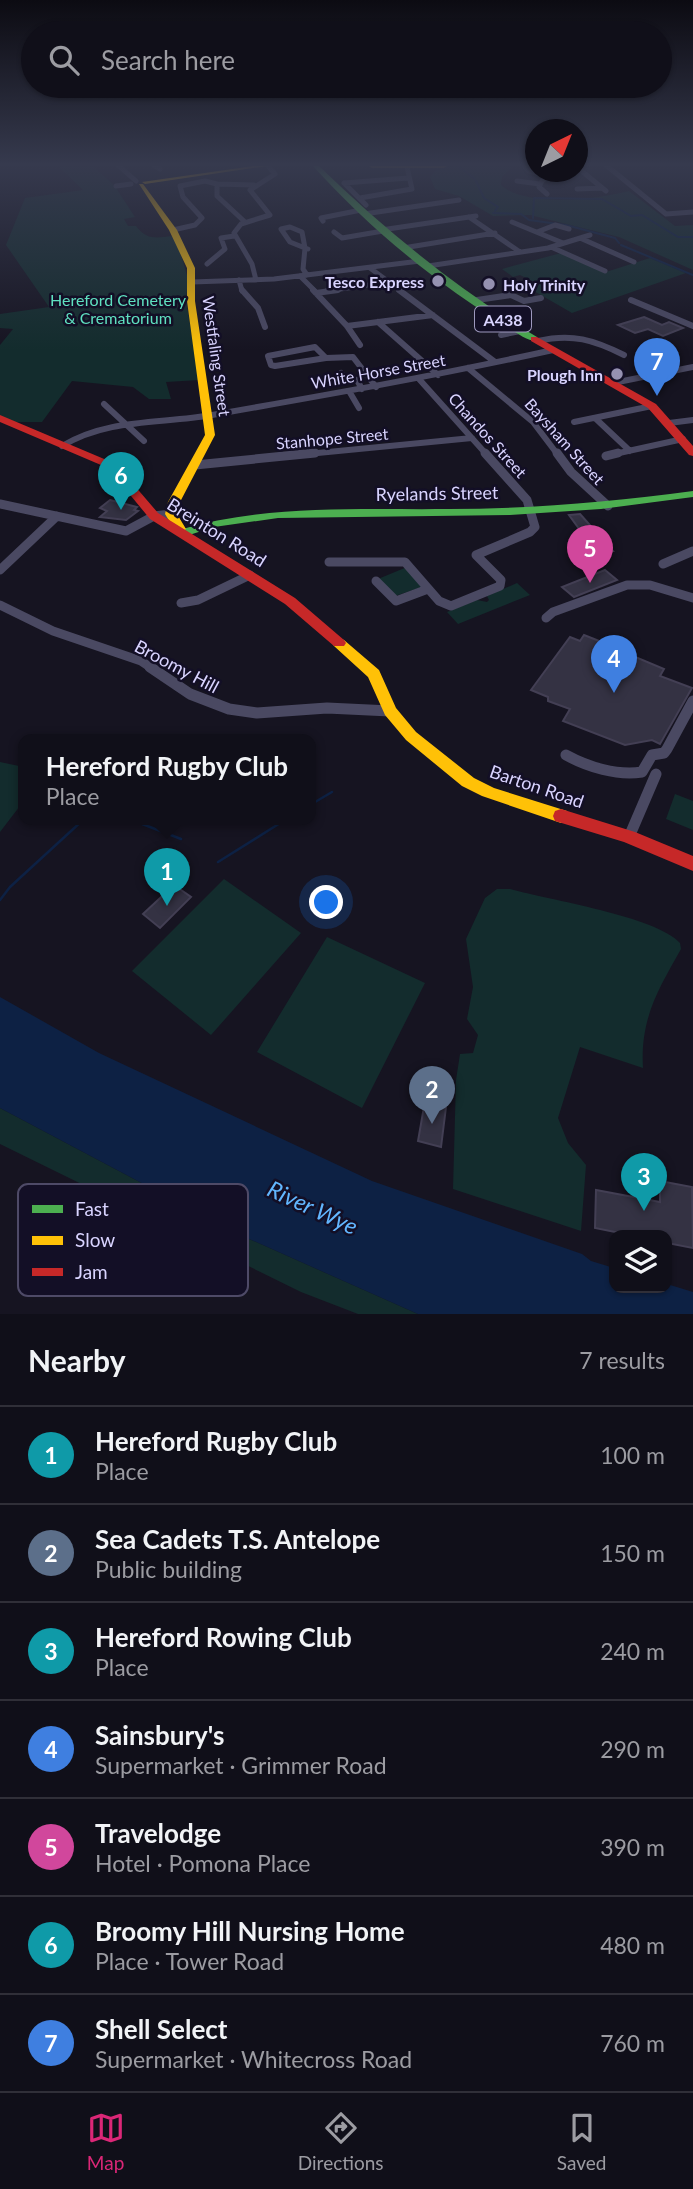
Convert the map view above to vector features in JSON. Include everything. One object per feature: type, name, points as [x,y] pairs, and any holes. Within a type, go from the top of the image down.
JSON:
[{"type":"main road","name":"Westfaling Street","points":[[171,227],[188,260],[192,282],[191,301],[207,416],[208,442],[178,490],[172,514]]},
{"type":"main road","name":"A438","points":[[379,227],[402,248],[520,331],[652,406],[693,453]]},
{"type":"main road","name":"Breinton Road","points":[[0,418],[112,466],[154,516],[290,601],[374,674],[390,711]]},
{"type":"main road","name":"Ryelands Street","points":[[183,533],[204,525],[274,515],[532,513],[693,494]]},
{"type":"main road","points":[[172,514],[183,533]]},
{"type":"main road","name":"Barton Road","points":[[390,711],[407,732],[478,787],[629,836],[693,864]]},
{"type":"street","points":[[173,230],[185,227]]},
{"type":"street","points":[[238,227],[234,230],[234,236],[252,264],[256,280]]},
{"type":"street","points":[[289,227],[281,229],[290,242],[308,249]]},
{"type":"street","points":[[291,227],[298,230],[307,243],[303,275],[347,326],[359,345]]},
{"type":"street","points":[[342,238],[405,227]]},
{"type":"street","points":[[486,227],[520,251]]},
{"type":"street","points":[[525,227],[564,243]]},
{"type":"street","points":[[537,232],[549,227]]},
{"type":"street","points":[[563,227],[569,229]]},
{"type":"street","points":[[334,232],[350,247]]},
{"type":"street","points":[[402,248],[495,233]]},
{"type":"street","points":[[192,282],[256,280],[424,263],[550,247],[590,235]]},
{"type":"street","points":[[207,264],[225,249],[221,239],[234,236]]},
{"type":"street","points":[[580,238],[634,262]]},
{"type":"street","points":[[550,247],[605,271]]},
{"type":"street","points":[[370,268],[495,362]]},
{"type":"street","points":[[239,280],[242,290],[258,308],[265,327]]},
{"type":"street","points":[[316,293],[390,282]]},
{"type":"street","points":[[477,300],[511,295],[524,301],[541,298]]},
{"type":"street","points":[[631,300],[693,326]]},
{"type":"street","points":[[347,326],[433,315]]},
{"type":"street","points":[[378,323],[438,375]]},
{"type":"street","points":[[501,335],[520,331]]},
{"type":"street","points":[[538,341],[570,334],[596,341],[624,355]]},
{"type":"street","points":[[326,358],[315,347],[268,356],[273,366],[353,357],[376,387]]},
{"type":"street","name":"White Horse Street","points":[[62,446],[92,432],[125,424],[207,416],[419,379],[553,351]]},
{"type":"street","points":[[613,383],[693,367]]},
{"type":"street","name":"Baysham Street","points":[[468,368],[533,422],[571,472],[608,506]]},
{"type":"street","points":[[341,373],[345,379],[357,380],[362,389]]},
{"type":"street","name":"Chandos Street","points":[[419,379],[527,500],[532,513]]},
{"type":"street","points":[[349,391],[359,408]]},
{"type":"street","points":[[104,404],[144,441]]},
{"type":"street","points":[[574,422],[652,406]]},
{"type":"street","points":[[595,418],[630,451]]},
{"type":"street","points":[[669,423],[693,420]]},
{"type":"street","name":"Stanhope Street","points":[[195,464],[472,438]]},
{"type":"street","points":[[606,457],[683,439]]},
{"type":"street","points":[[0,504],[126,531],[154,516],[172,514]]},
{"type":"street","points":[[329,562],[402,561],[409,565],[439,601],[451,606],[500,586],[501,580],[476,555],[533,530],[532,513]]},
{"type":"street","points":[[0,570],[57,516]]},
{"type":"street","points":[[663,565],[693,551]]},
{"type":"street","points":[[181,603],[190,603],[250,575]]},
{"type":"street","points":[[376,581],[396,601],[428,589]]},
{"type":"street","points":[[546,618],[553,612],[628,584],[650,586],[691,598]]},
{"type":"street","name":"Broomy Hill","points":[[0,605],[53,631],[141,661],[190,694],[229,709],[257,713],[327,709],[390,711]]},
{"type":"street","points":[[566,755],[575,761],[635,774],[646,767],[652,755],[664,753],[693,701]]},
{"type":"street","points":[[629,836],[656,774]]},
{"type":"green space","name":"Hereford Cemetery & Crematorium","points":[[13,227],[137,227],[152,237],[172,236],[180,251],[188,279],[186,299],[199,380],[166,382],[171,399],[149,399],[133,387],[72,381],[42,422],[15,422],[0,416],[0,345],[13,329],[0,328],[0,314],[49,307],[6,245]]},
{"type":"green space","points":[[580,227],[693,227],[693,270],[619,237]]},
{"type":"green space","points":[[561,253],[606,272],[650,258],[686,273],[572,313],[527,287],[536,283],[520,275],[513,277],[502,269]]},
{"type":"green space","points":[[407,567],[422,587],[395,596],[378,579]]},
{"type":"green space","points":[[517,583],[530,595],[458,624],[447,612],[477,600],[487,602],[487,596]]},
{"type":"green space","points":[[0,762],[18,766],[18,809],[0,832]]},
{"type":"green space","points":[[675,794],[693,801],[693,830],[666,819]]},
{"type":"green space","points":[[224,879],[301,933],[211,1035],[132,971]]},
{"type":"green space","points":[[497,889],[510,889],[626,917],[667,933],[680,943],[681,949],[652,1006],[644,1034],[643,1068],[580,1047],[558,1118],[568,1143],[586,1165],[581,1231],[453,1189],[456,1080],[460,1054],[473,1053],[478,1035],[467,1019],[473,987],[466,939],[485,898]]},
{"type":"green space","points":[[327,937],[425,983],[362,1108],[257,1052]]},
{"type":"green space","points":[[0,1108],[144,1184],[81,1184],[0,1144]]},
{"type":"green space","points":[[248,1238],[418,1314],[358,1314],[301,1292],[248,1266]]},
{"type":"water","name":"River Wye","points":[[0,997],[99,1053],[372,1181],[582,1254],[591,1261],[609,1266],[609,1293],[672,1293],[672,1286],[693,1292],[693,1314],[418,1314],[248,1238],[248,1184],[144,1184],[0,1108]]},
{"type":"building","points":[[644,317],[662,325],[669,322],[683,328],[663,336],[648,329],[635,333],[618,325]]},
{"type":"building","points":[[110,500],[137,507],[134,510],[138,511],[126,520],[100,517],[107,511],[100,508]]},
{"type":"building","points":[[580,514],[613,551],[587,555],[569,543],[585,537],[569,515]]},
{"type":"building","points":[[605,570],[617,580],[574,597],[562,587]]},
{"type":"building","points":[[584,635],[617,648],[613,655],[629,662],[633,656],[664,669],[660,676],[692,688],[660,744],[652,740],[625,745],[563,721],[570,709],[548,701],[548,697],[531,690],[570,637],[580,641]]},
{"type":"building","points":[[174,885],[191,897],[160,928],[143,914]]},
{"type":"building","points":[[425,1101],[446,1107],[441,1147],[418,1141]]},
{"type":"building","points":[[660,1181],[692,1187],[693,1248],[672,1244],[672,1230],[609,1231],[595,1228],[596,1190],[660,1202]]},
{"type":"waterway","points":[[575,227],[615,238],[619,243]]},
{"type":"waterway","points":[[662,227],[678,237],[693,237]]},
{"type":"waterway","points":[[621,245],[693,275]]},
{"type":"waterway","points":[[316,801],[332,792]]},
{"type":"waterway","points":[[0,900],[10,887],[78,825]]},
{"type":"waterway","points":[[145,825],[181,839]]},
{"type":"waterway","points":[[218,862],[277,825]]},
{"type":"traffic: fast","points":[[381,227],[475,302],[534,339]]},
{"type":"traffic: fast","points":[[183,533],[212,524],[278,515],[510,511],[601,505],[693,494]]},
{"type":"traffic: slow","points":[[171,227],[191,268],[191,301],[210,435],[174,502],[171,514],[180,529]]},
{"type":"traffic: slow","points":[[339,643],[374,674],[390,711],[411,736],[468,782],[488,792],[561,816]]},
{"type":"traffic: jam","points":[[534,339],[652,406],[693,453]]},
{"type":"traffic: jam","points":[[0,418],[112,466],[154,516],[290,601],[339,643]]},
{"type":"traffic: jam","points":[[561,816],[629,837],[693,864]]},
{"type":"place","name":"Tesco Express","points":[[438,281]]},
{"type":"place","name":"Holy Trinity","points":[[489,284]]},
{"type":"place","name":"Plough Inn","points":[[617,374]]},
{"type":"place","name":"Shell Select","points":[[657,396]]},
{"type":"place","name":"Broomy Hill Nursing Home","points":[[121,510]]},
{"type":"place","name":"Travelodge","points":[[590,583]]},
{"type":"place","name":"Sainsbury's","points":[[614,693]]},
{"type":"place","name":"Hereford Rugby Club","points":[[167,906]]},
{"type":"place","name":"Sea Cadets T.S. Antelope","points":[[432,1124]]},
{"type":"place","name":"Hereford Rowing Club","points":[[644,1211]]}]
